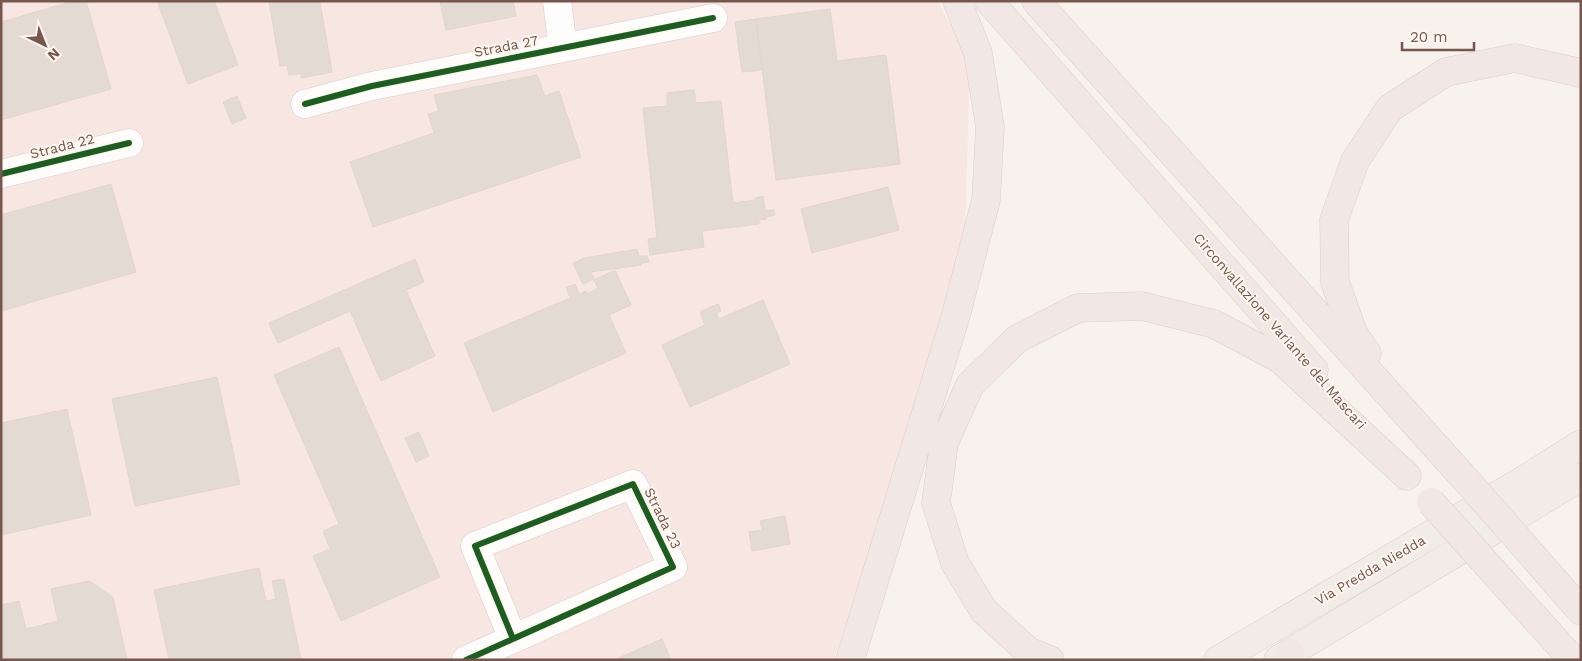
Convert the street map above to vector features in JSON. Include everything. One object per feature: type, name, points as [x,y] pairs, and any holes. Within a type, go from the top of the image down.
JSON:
[{"type":"highway","points":[[850,660],[956,315],[986,200],[990,127],[978,53],[957,1]]},
{"type":"highway","name":"Circonvallazione Variante del Mascari","points":[[989,1],[1407,476],[1573,660]]},
{"type":"highway","points":[[1036,1],[1581,611]]},
{"type":"highway","points":[[1436,447],[1354,334],[1335,282],[1334,220],[1354,161],[1390,108],[1446,72],[1515,58],[1581,73]]},
{"type":"highway","points":[[1050,660],[1028,651],[984,611],[955,563],[936,503],[944,443],[970,386],[1017,339],[1078,308],[1142,306],[1214,324],[1280,358],[1407,476]]},
{"type":"main road","name":"Via Predda Niedda","points":[[1218,660],[1581,444]]},
{"type":"main road","name":"Via Predda Niedda","points":[[1285,657],[1581,477]]},
{"type":"street","points":[[557,1],[563,48]]},
{"type":"street","name":"Strada 27","points":[[305,104],[372,86],[713,18]]},
{"type":"street","name":"Strada 22","points":[[1,174],[129,143]]},
{"type":"street","name":"Strada 23","points":[[466,660],[673,567],[633,484],[475,546],[514,638]]},
{"type":"shaded area","points":[[1,1],[938,1],[970,64],[964,260],[834,660],[1,660]]},
{"type":"building","points":[[74,1],[86,1],[111,89],[1,120],[1,22]]},
{"type":"building","points":[[157,1],[214,1],[238,65],[188,84]]},
{"type":"building","points":[[269,1],[323,1],[320,2],[332,72],[301,78],[301,73],[289,75],[287,65],[280,66]]},
{"type":"building","points":[[440,1],[513,1],[516,16],[446,30]]},
{"type":"building","points":[[830,9],[837,61],[886,55],[900,164],[776,180],[756,19]]},
{"type":"building","points":[[756,19],[762,70],[742,72],[735,22]]},
{"type":"building","points":[[537,75],[545,96],[559,91],[581,157],[373,227],[350,162],[434,133],[428,114],[439,111],[434,95]]},
{"type":"building","points":[[694,90],[696,103],[721,101],[733,203],[756,200],[756,198],[763,196],[765,211],[774,210],[775,215],[759,220],[759,224],[702,231],[704,247],[650,255],[648,239],[657,238],[643,108],[667,106],[667,93]]},
{"type":"building","points":[[237,96],[246,118],[232,124],[223,102]]},
{"type":"building","points":[[111,184],[136,272],[1,311],[1,215]]},
{"type":"building","points":[[888,187],[899,230],[812,253],[801,209]]},
{"type":"building","points":[[637,249],[639,256],[647,256],[649,262],[640,263],[641,265],[590,272],[594,279],[583,284],[573,263],[585,258]]},
{"type":"building","points":[[415,259],[424,282],[406,290],[435,356],[381,381],[350,311],[278,343],[269,323]]},
{"type":"building","points":[[615,270],[631,305],[609,315],[626,353],[493,412],[464,343],[570,298],[566,287],[575,284],[579,294],[586,291],[587,294],[598,288],[594,280]]},
{"type":"building","points":[[763,300],[790,364],[690,407],[662,345],[705,325],[700,312],[718,304],[721,311],[716,313],[719,319]]},
{"type":"building","points":[[339,347],[440,577],[341,621],[313,556],[330,549],[323,531],[339,524],[274,375]]},
{"type":"building","points":[[217,377],[240,484],[135,506],[112,399]]},
{"type":"building","points":[[67,409],[91,515],[1,535],[1,423]]},
{"type":"building","points":[[419,432],[429,456],[416,462],[405,438]]},
{"type":"building","points":[[785,516],[790,544],[752,551],[749,532],[762,530],[760,521]]},
{"type":"building","points":[[259,568],[266,601],[276,599],[272,581],[284,579],[301,660],[169,660],[154,590]]},
{"type":"building","points":[[89,581],[113,597],[127,660],[1,660],[1,605],[19,601],[26,629],[58,621],[51,589]]},
{"type":"building","points":[[662,639],[671,660],[614,660]]},
{"type":"cycle path","points":[[305,104],[372,86],[713,18]]},
{"type":"cycle path","points":[[1,174],[129,143]]},
{"type":"cycle path","points":[[466,660],[673,567],[633,484],[475,546],[513,639]]}]
